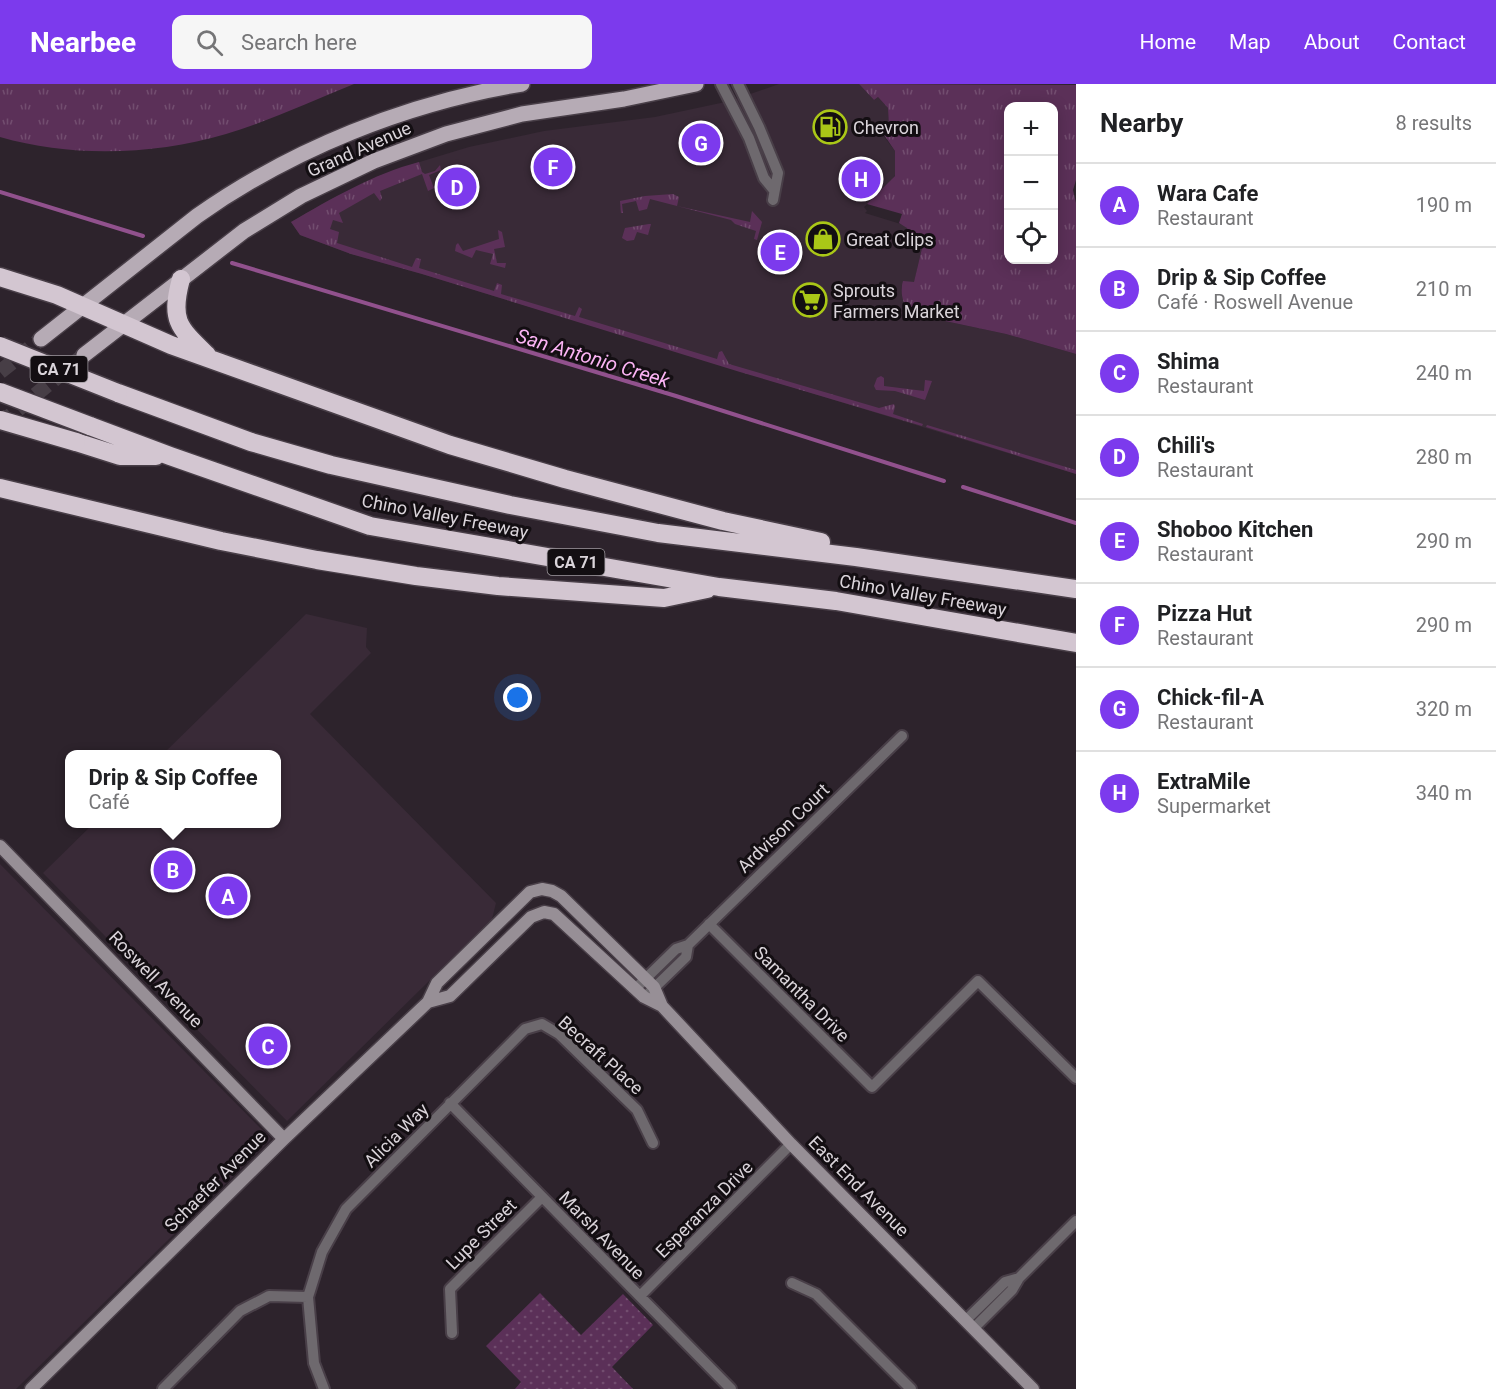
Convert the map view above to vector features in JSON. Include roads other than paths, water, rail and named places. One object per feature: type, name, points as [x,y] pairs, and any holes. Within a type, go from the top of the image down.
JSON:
[{"type":"highway","points":[[0,277],[57,294],[123,324],[210,359],[450,445],[565,479],[723,521],[832,544],[856,557]]},
{"type":"highway","points":[[181,279],[175,305],[178,321],[184,332],[210,359]]},
{"type":"highway","name":"Chino Valley Freeway","points":[[0,346],[118,393],[251,441],[331,465],[510,505],[658,533],[856,557],[1067,588]]},
{"type":"highway","name":"Chino Valley Freeway","points":[[0,392],[170,456],[370,526],[718,587],[836,601],[1076,643]]},
{"type":"highway","points":[[0,420],[120,456],[170,456]]},
{"type":"highway","points":[[0,489],[231,543],[416,576],[498,586],[664,598],[718,587]]},
{"type":"main road","name":"Grand Avenue","points":[[41,339],[197,216],[270,172],[316,148],[377,122],[437,103],[522,84]]},
{"type":"main road","name":"Grand Avenue","points":[[84,355],[244,231],[301,196],[345,174],[403,149],[446,134],[522,114],[624,99],[696,84]]},
{"type":"main road","name":"Roswell Avenue","points":[[0,846],[284,1139]]},
{"type":"main road","name":"Schaefer Avenue","points":[[30,1389],[284,1139],[428,1002],[437,983],[530,892],[543,889],[552,891]]},
{"type":"main road","name":"East End Avenue","points":[[552,891],[561,896],[654,987],[662,1006],[791,1144],[1033,1389]]},
{"type":"main road","name":"Schaefer Avenue","points":[[428,1002],[450,996],[531,917],[544,912]]},
{"type":"main road","name":"East End Avenue","points":[[544,912],[554,914],[634,989],[662,1006]]},
{"type":"street","points":[[721,84],[749,138],[773,195],[778,173],[738,84]]},
{"type":"street","name":"Ardvison Court","points":[[634,989],[676,949],[688,945],[902,736]]},
{"type":"street","name":"Samantha Drive","points":[[709,924],[872,1087],[978,981],[1076,1078]]},
{"type":"street","name":"Ardvison Court","points":[[644,997],[686,957],[688,945]]},
{"type":"street","name":"Alicia Way","points":[[308,1297],[322,1251],[346,1209],[525,1029],[542,1024]]},
{"type":"street","name":"Becraft Place","points":[[542,1024],[559,1034],[637,1110],[653,1143]]},
{"type":"street","name":"Marsh Avenue","points":[[450,1103],[732,1389]]},
{"type":"street","name":"Esperanza Drive","points":[[640,1296],[791,1144]]},
{"type":"street","name":"Lupe Street","points":[[452,1333],[450,1289],[542,1197]]},
{"type":"street","points":[[970,1324],[1012,1290],[1019,1278],[1076,1221]]},
{"type":"street","points":[[792,1282],[816,1294],[911,1389]]},
{"type":"street","points":[[163,1389],[240,1311],[269,1296],[308,1297],[314,1364],[324,1389]]},
{"type":"waterway","name":"San Antonio Creek","points":[[0,192],[143,236]]},
{"type":"waterway","name":"San Antonio Creek","points":[[232,263],[676,396],[944,481]]},
{"type":"waterway","name":"San Antonio Creek","points":[[963,487],[1076,523]]},
{"type":"tunnel","points":[[0,372],[41,339]]},
{"type":"tunnel","points":[[0,424],[84,355]]},
{"type":"place","name":"Chevron","points":[[830,127]]},
{"type":"place","name":"Chick-fil-A","points":[[701,143]]},
{"type":"place","name":"Pizza Hut","points":[[553,167]]},
{"type":"place","name":"ExtraMile","points":[[861,179]]},
{"type":"place","name":"Chili's","points":[[457,187]]},
{"type":"place","name":"Great Clips","points":[[823,239]]},
{"type":"place","name":"Shoboo Kitchen","points":[[780,252]]},
{"type":"place","name":"Sprouts Farmers Market","points":[[810,300]]},
{"type":"place","name":"Drip & Sip Coffee","points":[[173,870]]},
{"type":"place","name":"Wara Cafe","points":[[228,896]]},
{"type":"place","name":"Shima","points":[[268,1046]]}]
